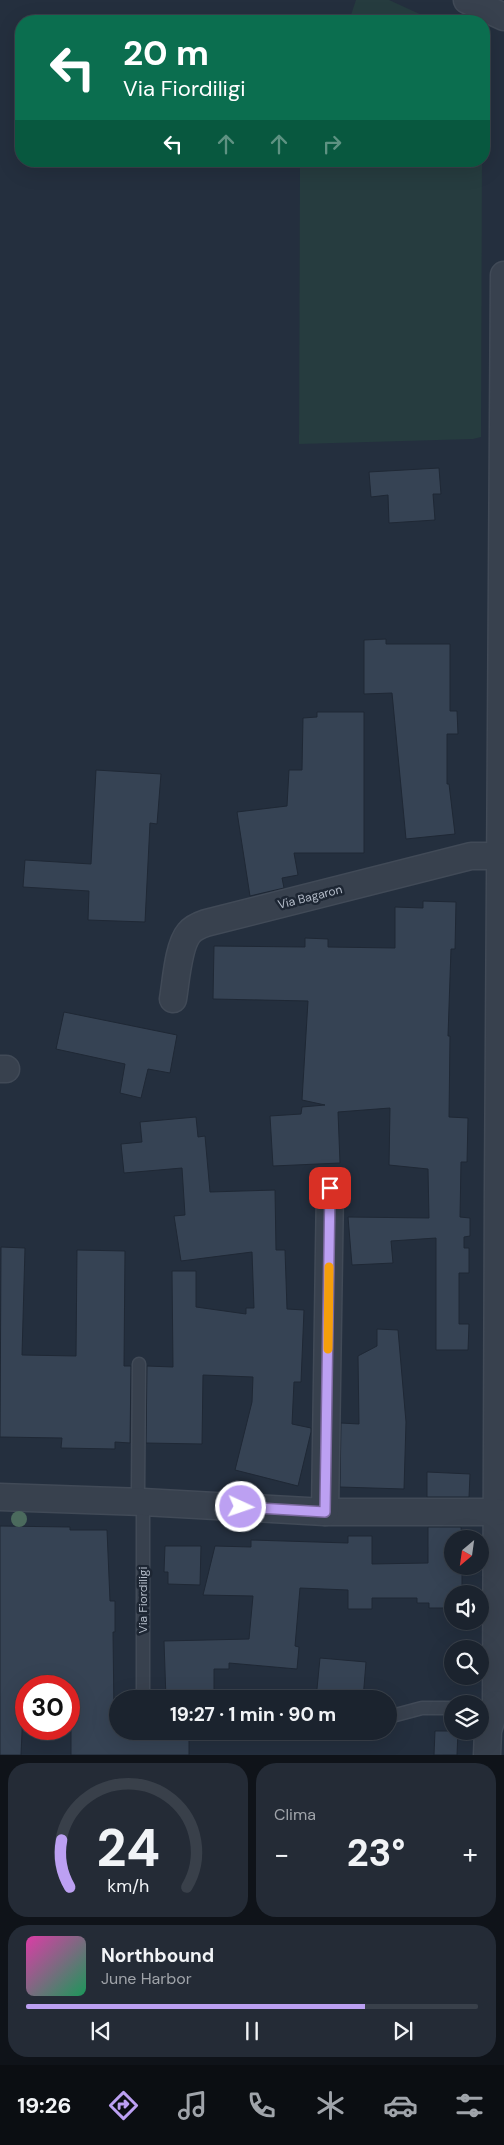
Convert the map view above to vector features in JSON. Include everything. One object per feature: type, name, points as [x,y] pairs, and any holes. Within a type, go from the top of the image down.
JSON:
[{"type":"street","points":[[467,0],[504,17]]},
{"type":"street","points":[[488,1755],[488,1731],[493,1705],[501,1190],[504,275]]},
{"type":"street","name":"Via Bagaron","points":[[173,999],[184,944],[189,933],[196,927],[471,856],[501,856]]},
{"type":"street","points":[[325,1512],[330,1188]]},
{"type":"street","points":[[0,1497],[143,1502],[325,1512],[497,1512]]},
{"type":"lane","name":"Via Fiordiligi","points":[[139,1364],[138,1490],[143,1502],[143,1690]]},
{"type":"lane","points":[[397,1715],[422,1708],[444,1708]]},
{"type":"green space","points":[[356,0],[389,0],[422,15],[351,15]]},
{"type":"green space","points":[[300,167],[482,167],[481,437],[473,439],[299,444]]},
{"type":"building","points":[[439,468],[441,494],[433,494],[435,520],[389,523],[388,495],[371,497],[369,472]]},
{"type":"building","points":[[386,639],[386,644],[450,644],[450,711],[457,711],[458,734],[447,734],[447,784],[449,784],[455,834],[406,839],[392,693],[364,694],[364,640]]},
{"type":"building","points":[[317,712],[364,712],[364,853],[294,853],[298,875],[282,878],[284,888],[250,896],[237,812],[287,806],[289,770],[302,770],[303,718],[317,717]]},
{"type":"building","points":[[96,770],[161,774],[157,824],[150,823],[145,922],[88,920],[89,891],[23,887],[25,860],[91,864]]},
{"type":"building","points":[[423,901],[456,902],[455,949],[451,949],[448,1036],[450,1036],[449,1117],[468,1118],[467,1162],[461,1162],[460,1217],[470,1218],[470,1236],[464,1237],[464,1248],[469,1248],[469,1273],[459,1273],[459,1324],[469,1324],[468,1350],[436,1350],[436,1238],[391,1241],[393,1263],[352,1265],[348,1217],[429,1218],[428,1169],[389,1165],[390,1108],[338,1112],[340,1163],[273,1166],[270,1116],[301,1114],[302,1107],[325,1105],[302,1100],[308,1001],[213,999],[214,946],[305,947],[305,938],[328,939],[328,947],[395,948],[395,907],[423,908]]},
{"type":"building","points":[[64,1012],[177,1035],[170,1073],[148,1069],[141,1098],[120,1093],[125,1064],[56,1049]]},
{"type":"building","points":[[196,1117],[198,1137],[205,1136],[210,1192],[275,1190],[276,1250],[285,1250],[287,1309],[304,1310],[301,1382],[294,1382],[292,1424],[311,1428],[311,1432],[298,1486],[235,1470],[252,1402],[253,1377],[203,1375],[202,1444],[146,1443],[147,1366],[173,1367],[172,1271],[196,1271],[196,1307],[246,1314],[246,1308],[254,1308],[252,1252],[181,1261],[174,1216],[185,1215],[182,1168],[124,1173],[121,1144],[142,1142],[140,1122]]},
{"type":"building","points":[[1,1247],[25,1248],[22,1355],[76,1356],[77,1250],[125,1251],[124,1366],[131,1366],[130,1443],[115,1442],[115,1449],[61,1448],[62,1438],[0,1437]]},
{"type":"building","points":[[377,1329],[398,1330],[406,1422],[404,1489],[340,1487],[341,1423],[359,1424],[358,1356],[377,1346]]},
{"type":"building","points":[[427,1472],[470,1474],[469,1497],[427,1497]]},
{"type":"building","points":[[0,1526],[70,1527],[70,1530],[107,1530],[110,1601],[115,1601],[115,1632],[113,1632],[114,1690],[109,1690],[109,1740],[189,1740],[189,1755],[71,1755],[71,1740],[80,1740],[80,1675],[15,1675],[15,1740],[22,1740],[21,1755],[0,1755]]},
{"type":"building","points":[[428,1527],[461,1527],[461,1530],[444,1530],[444,1575],[462,1575],[462,1585],[444,1585],[444,1608],[429,1608],[429,1603],[417,1603],[417,1598],[372,1598],[372,1609],[348,1609],[348,1590],[300,1588],[295,1646],[299,1647],[297,1669],[229,1663],[229,1669],[214,1669],[214,1690],[166,1690],[164,1641],[249,1639],[253,1596],[203,1595],[215,1546],[251,1547],[251,1540],[348,1543],[348,1536],[372,1536],[372,1564],[428,1563]]},
{"type":"building","points":[[165,1546],[201,1546],[200,1585],[168,1584],[168,1572],[164,1572]]},
{"type":"building","points":[[320,1658],[366,1662],[364,1690],[317,1690]]},
{"type":"building","points":[[435,1731],[444,1731],[444,1740],[458,1740],[457,1755],[434,1755]]},
{"type":"slow traffic","points":[[328,1349],[329,1267]]},
{"type":"route","points":[[241,1507],[325,1512],[330,1188]]}]
